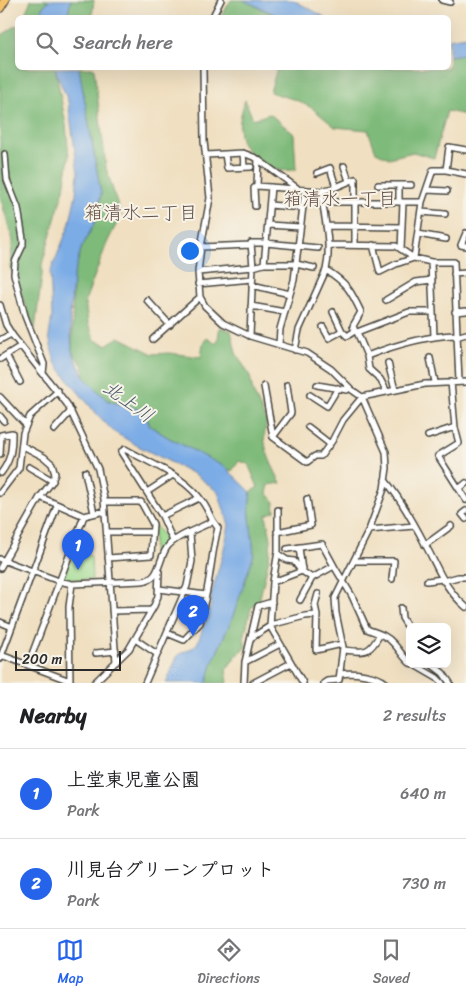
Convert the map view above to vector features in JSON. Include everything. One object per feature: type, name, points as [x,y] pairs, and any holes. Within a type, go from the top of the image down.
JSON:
[{"type":"highway","points":[[0,8],[5,0]]},
{"type":"street","points":[[442,0],[450,2]]},
{"type":"street","points":[[214,15],[220,2]]},
{"type":"street","points":[[203,70],[206,156],[210,198],[200,247],[198,272],[200,297],[205,306],[223,323],[250,336],[307,353],[320,361],[362,397],[386,452],[387,468],[384,489],[369,530],[335,598],[342,647],[341,674],[339,680],[327,680],[324,683]]},
{"type":"street","points":[[446,170],[449,147],[466,150]]},
{"type":"street","points":[[206,156],[244,153],[258,159],[298,189]]},
{"type":"street","points":[[244,153],[244,167]]},
{"type":"street","points":[[5,154],[7,180],[18,208],[23,245],[15,262],[14,274],[25,316],[44,364],[43,373]]},
{"type":"street","points":[[225,154],[227,168],[251,167]]},
{"type":"street","points":[[256,206],[254,188],[257,186],[258,159]]},
{"type":"street","points":[[344,166],[349,181]]},
{"type":"street","points":[[317,173],[330,168],[336,187]]},
{"type":"street","points":[[414,258],[422,202],[433,170],[446,170],[466,174]]},
{"type":"street","points":[[257,186],[321,191],[355,179],[355,245]]},
{"type":"street","points":[[378,185],[411,185]]},
{"type":"street","points":[[399,185],[402,227],[401,249]]},
{"type":"street","points":[[264,264],[271,187]]},
{"type":"street","points":[[279,346],[280,329],[296,264],[305,190]]},
{"type":"street","points":[[427,190],[447,191]]},
{"type":"street","points":[[295,350],[299,330],[326,270],[328,260],[328,245],[321,191]]},
{"type":"street","points":[[322,202],[422,202]]},
{"type":"street","points":[[270,206],[302,208]]},
{"type":"street","points":[[421,212],[445,214]]},
{"type":"street","points":[[268,225],[300,227]]},
{"type":"street","points":[[326,226],[402,227]]},
{"type":"street","points":[[466,233],[462,245],[466,246]]},
{"type":"street","points":[[418,234],[446,239]]},
{"type":"street","points":[[200,247],[266,243],[318,248]]},
{"type":"street","points":[[250,336],[251,244]]},
{"type":"street","points":[[328,245],[396,246],[414,258],[431,262],[454,262],[459,382]]},
{"type":"street","points":[[373,246],[380,272],[414,258]]},
{"type":"street","points":[[431,262],[434,337]]},
{"type":"street","points":[[198,272],[252,267],[264,264],[296,264],[314,268]]},
{"type":"street","points":[[326,270],[351,290],[361,312],[353,326],[367,356],[369,369],[380,379],[387,392]]},
{"type":"street","points":[[454,274],[466,273]]},
{"type":"street","points":[[198,284],[252,279]]},
{"type":"street","points":[[386,300],[416,282],[432,280]]},
{"type":"street","points":[[252,285],[290,294]]},
{"type":"street","points":[[153,339],[200,297]]},
{"type":"street","points":[[148,300],[170,325]]},
{"type":"street","points":[[0,305],[11,334],[58,391],[71,411],[98,469],[107,532],[116,662]]},
{"type":"street","points":[[251,306],[285,312]]},
{"type":"street","points":[[455,312],[466,311]]},
{"type":"street","points":[[333,312],[346,336],[409,312],[433,312]]},
{"type":"street","points":[[323,327],[329,338],[342,331]]},
{"type":"street","points":[[0,340],[11,334]]},
{"type":"street","points":[[367,356],[382,350],[434,337],[466,334]]},
{"type":"street","points":[[0,359],[20,346]]},
{"type":"street","points":[[6,355],[20,382]]},
{"type":"street","points":[[430,358],[435,382]]},
{"type":"street","points":[[388,363],[395,390]]},
{"type":"street","points":[[264,386],[273,437],[307,462],[315,456],[321,456],[343,420],[362,397],[435,382],[466,382]]},
{"type":"street","points":[[452,382],[455,427],[459,443],[438,456],[466,500]]},
{"type":"street","points":[[273,437],[292,413],[287,385]]},
{"type":"street","points":[[317,385],[346,390],[349,387]]},
{"type":"street","points":[[310,395],[327,406],[338,388]]},
{"type":"street","points":[[0,493],[19,468],[26,425],[33,413],[58,391]]},
{"type":"street","points":[[0,397],[26,425]]},
{"type":"street","points":[[54,430],[71,411]]},
{"type":"street","points":[[308,427],[330,444]]},
{"type":"street","points":[[428,436],[455,427]]},
{"type":"street","points":[[0,454],[1,435],[12,433],[12,453],[7,466],[1,473],[7,482]]},
{"type":"street","points":[[0,568],[2,559],[40,497],[53,481],[55,474],[52,464],[44,457],[23,446]]},
{"type":"street","points":[[167,633],[184,640],[200,623],[212,567],[212,548],[218,528],[204,503],[184,483],[125,449],[120,452],[162,516],[173,541]]},
{"type":"street","points":[[29,467],[53,481]]},
{"type":"street","points":[[84,472],[94,513]]},
{"type":"street","points":[[146,492],[173,475]]},
{"type":"street","points":[[385,480],[394,491],[425,545],[442,580],[466,607]]},
{"type":"street","points":[[459,488],[466,483]]},
{"type":"street","points":[[40,497],[57,506],[84,516],[105,511]]},
{"type":"street","points":[[162,516],[199,498]]},
{"type":"street","points":[[277,532],[311,525],[307,499]]},
{"type":"street","points":[[104,502],[141,502],[153,524],[151,555],[108,558]]},
{"type":"street","points":[[57,506],[1,657],[28,665],[70,682],[69,607],[72,584]]},
{"type":"street","points":[[278,510],[278,554],[273,582],[270,625],[303,683]]},
{"type":"street","points":[[466,511],[462,514],[466,519]]},
{"type":"street","points":[[28,665],[84,516]]},
{"type":"street","points":[[2,559],[59,581],[72,584],[147,581],[156,574],[163,554],[173,541],[213,522]]},
{"type":"street","points":[[369,530],[414,526]]},
{"type":"street","points":[[425,545],[451,526]]},
{"type":"street","points":[[107,532],[152,532]]},
{"type":"street","points":[[145,683],[189,578],[192,561],[190,533]]},
{"type":"street","points":[[286,549],[322,544],[342,582],[352,596],[367,629],[393,642],[406,659]]},
{"type":"street","points":[[299,547],[302,570]]},
{"type":"street","points":[[278,554],[287,560],[294,561],[299,568],[312,578]]},
{"type":"street","points":[[354,561],[394,561],[392,580]]},
{"type":"street","points":[[94,683],[129,650],[152,610],[158,596],[160,564]]},
{"type":"street","points":[[300,600],[312,578],[334,566]]},
{"type":"street","points":[[273,582],[302,570]]},
{"type":"street","points":[[427,581],[466,577]]},
{"type":"street","points":[[159,589],[206,595]]},
{"type":"street","points":[[318,594],[315,605],[317,615],[316,650],[342,647],[366,652],[371,649],[380,634]]},
{"type":"street","points":[[244,683],[245,662],[258,606],[272,602]]},
{"type":"street","points":[[401,608],[402,618],[406,624]]},
{"type":"street","points":[[112,611],[152,610]]},
{"type":"street","points":[[251,638],[270,625],[305,616],[317,615]]},
{"type":"street","points":[[0,622],[12,627]]},
{"type":"street","points":[[135,639],[157,654]]},
{"type":"street","points":[[245,662],[280,644]]},
{"type":"street","points":[[96,653],[116,651]]},
{"type":"street","points":[[253,683],[291,663]]},
{"type":"street","points":[[420,668],[442,683]]},
{"type":"street","points":[[436,668],[443,673],[450,683]]},
{"type":"street","points":[[341,674],[354,672],[371,680],[381,678],[386,683]]},
{"type":"green space","points":[[31,0],[49,0],[42,8],[41,15],[24,15]]},
{"type":"green space","points":[[71,0],[94,0],[92,15],[69,15]]},
{"type":"green space","points":[[231,0],[243,0],[275,15],[222,15]]},
{"type":"green space","points":[[15,26],[15,70],[56,70],[66,125],[69,157],[64,189],[42,264],[35,329],[10,267],[13,240],[0,197],[0,36]]},
{"type":"green space","points":[[466,54],[466,115],[447,111],[434,158],[413,152],[389,158],[376,152],[368,130],[335,127],[312,108],[296,100],[270,92],[276,70],[451,70],[451,56]]},
{"type":"green space","points":[[79,70],[94,70],[106,168],[121,215],[107,243],[85,301],[88,323],[95,340],[106,345],[119,337],[153,354],[169,353],[201,357],[203,343],[207,338],[216,344],[221,327],[231,331],[236,353],[250,376],[253,392],[267,423],[265,431],[266,446],[281,483],[269,485],[267,493],[274,501],[275,511],[266,515],[271,539],[269,558],[259,602],[251,608],[244,638],[246,647],[236,656],[226,670],[228,683],[207,683],[212,664],[233,616],[254,554],[249,508],[251,492],[258,487],[248,464],[239,461],[232,471],[169,438],[150,426],[144,411],[107,400],[84,377],[83,366],[72,351],[73,278],[81,249],[95,222],[101,194]]},
{"type":"green space","points":[[245,100],[253,119],[270,114],[294,134],[296,170],[272,168],[251,154],[245,147],[241,141],[239,126]]},
{"type":"green space","points":[[154,524],[165,538],[163,545],[153,554]]},
{"type":"green space","points":[[73,550],[91,556],[92,580],[65,579],[63,577]]},
{"type":"water","points":[[49,0],[71,0],[69,15],[41,15],[42,8]]},
{"type":"water","points":[[243,0],[293,0],[321,15],[277,15]]},
{"type":"water","points":[[466,36],[466,54],[451,56],[451,39]]},
{"type":"water","points":[[56,70],[79,70],[101,194],[95,222],[81,249],[73,278],[70,316],[72,351],[84,377],[108,401],[144,411],[150,426],[225,467],[251,492],[249,508],[254,554],[233,616],[212,664],[207,683],[166,683],[178,655],[194,647],[198,642],[211,605],[211,596],[229,525],[218,492],[196,475],[114,432],[70,382],[55,362],[52,351],[49,336],[52,316],[50,273],[69,226],[76,194],[78,173],[68,101]]},
{"type":"place","name":"上堂東児童公園","points":[[78,570]]},
{"type":"place","name":"川見台グリーンプロット","points":[[193,636]]},
{"type":"district","name":"箱清水一丁目","points":[[340,198]]},
{"type":"district","name":"箱清水二丁目","points":[[141,212]]},
{"type":"water label","name":"北上川","points":[[129,401]]}]
